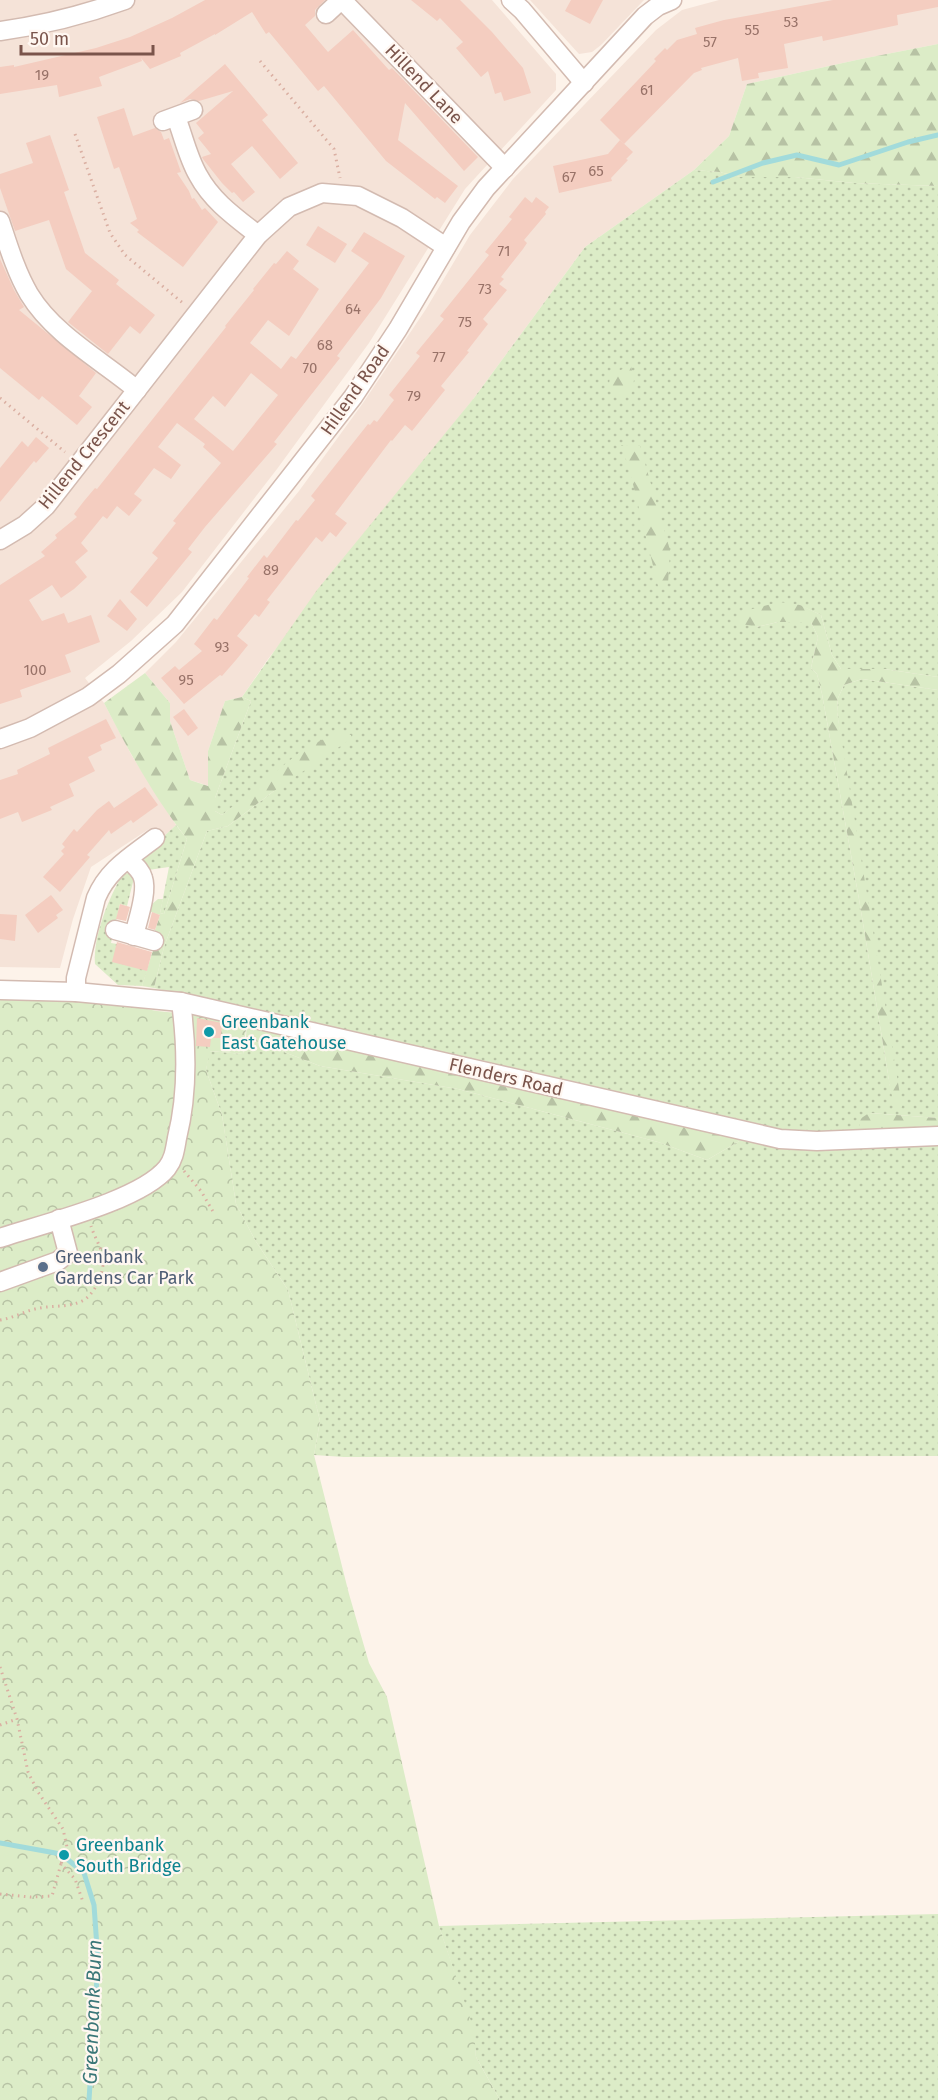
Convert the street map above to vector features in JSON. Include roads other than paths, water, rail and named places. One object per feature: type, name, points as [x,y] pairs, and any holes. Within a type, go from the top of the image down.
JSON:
[{"type":"street","points":[[0,31],[83,15],[125,0]]},
{"type":"street","name":"Hillend Lane","points":[[326,14],[342,0],[505,168]]},
{"type":"street","points":[[511,0],[584,82]]},
{"type":"street","name":"Hillend Road","points":[[0,739],[30,728],[88,697],[119,674],[175,624],[353,397],[398,329],[461,222],[486,188],[645,16],[658,6],[672,0]]},
{"type":"street","points":[[178,116],[196,172],[206,189],[219,204],[258,235]]},
{"type":"street","name":"Hillend Crescent","points":[[0,540],[25,525],[46,506],[258,235],[288,207],[322,193],[358,196],[402,218],[446,247]]},
{"type":"street","name":"Hillend Crescent","points":[[0,221],[29,294],[41,310],[59,329],[136,390]]},
{"type":"street","points":[[76,992],[76,978],[101,886],[111,872],[155,838]]},
{"type":"street","points":[[128,859],[144,879],[144,891],[134,936]]},
{"type":"street","points":[[115,930],[154,941]]},
{"type":"street","name":"Flenders Road","points":[[0,990],[76,992],[181,1002],[780,1139],[817,1141],[938,1136]]},
{"type":"street","points":[[0,1238],[103,1205],[146,1185],[161,1174],[172,1159],[184,1110],[185,1033],[181,1002]]},
{"type":"street","points":[[0,1282],[58,1261],[68,1253],[59,1219]]},
{"type":"waterway","points":[[713,182],[763,163],[797,155],[839,165],[908,142],[938,135]]},
{"type":"waterway","name":"Greenbank Burn","points":[[0,1843],[61,1854],[84,1873],[94,1905],[98,1962],[89,2100]]},
{"type":"place","name":"Greenbank East Gatehouse","points":[[209,1032]]},
{"type":"place","name":"Greenbank Gardens Car Park","points":[[43,1267]]},
{"type":"place","name":"Greenbank South Bridge","points":[[64,1855]]}]
